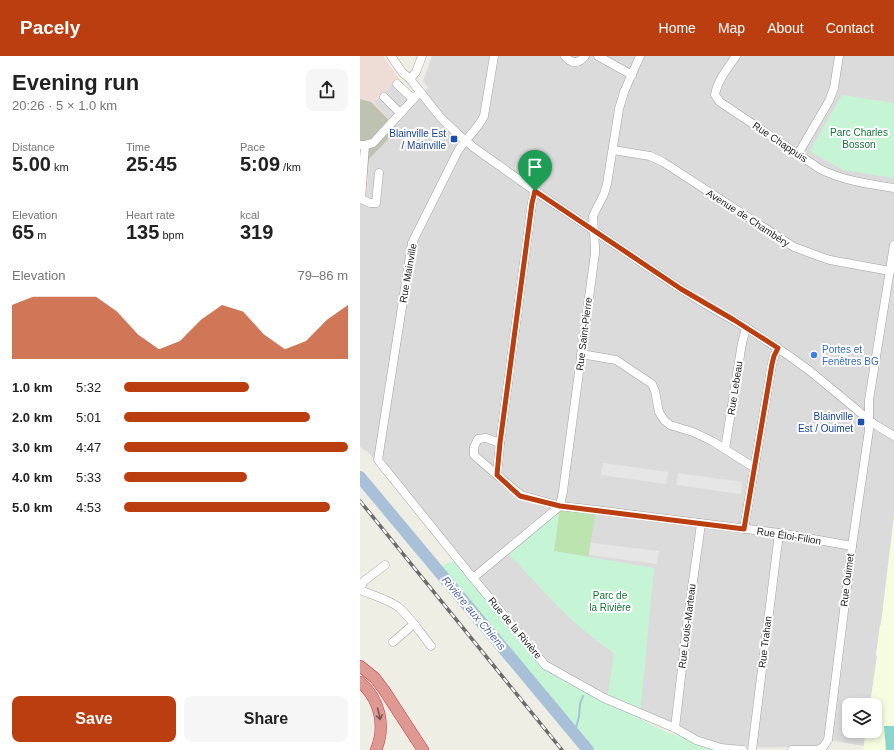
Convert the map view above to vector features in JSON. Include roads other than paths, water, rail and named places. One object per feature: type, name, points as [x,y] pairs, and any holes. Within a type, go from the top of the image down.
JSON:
[{"type":"highway","points":[[360,666],[375,678],[384,690],[423,750]]},
{"type":"highway","points":[[360,682],[374,699],[379,712],[380,740],[376,750]]},
{"type":"street","points":[[391,56],[402,72],[410,79],[445,122],[465,140],[535,191],[681,289],[778,348],[810,371],[870,420],[894,436]]},
{"type":"street","points":[[410,79],[416,72],[422,56]]},
{"type":"street","name":"Rue Mainville","points":[[378,460],[412,243],[465,140],[477,127],[484,116],[494,56]]},
{"type":"street","points":[[564,56],[568,60],[575,62],[580,61],[585,56]]},
{"type":"street","points":[[598,56],[632,75]]},
{"type":"street","name":"Rue Saint-Pierre","points":[[560,506],[596,248],[593,216],[606,189],[620,104],[640,56]]},
{"type":"street","name":"Rue Chappuis","points":[[736,56],[718,84],[715,95],[720,102],[831,175],[858,183],[894,188]]},
{"type":"street","points":[[798,154],[829,101],[834,88],[839,56]]},
{"type":"street","points":[[397,84],[412,99]]},
{"type":"street","points":[[379,173],[376,202],[370,203],[360,199],[362,145],[373,143],[420,92]]},
{"type":"street","points":[[384,97],[400,112]]},
{"type":"street","name":"Avenue de Chambéry","points":[[613,150],[650,156],[663,162],[794,247],[830,260],[890,271]]},
{"type":"street","points":[[497,475],[532,203],[535,191]]},
{"type":"street","name":"Rue Ouimet","points":[[792,750],[817,750],[823,747],[828,740],[852,546],[869,430],[870,400],[894,245]]},
{"type":"street","name":"Rue Lebeau","points":[[725,449],[742,343],[747,328]]},
{"type":"street","points":[[744,529],[772,364],[778,348]]},
{"type":"street","points":[[581,354],[616,360],[652,384],[655,391],[659,412],[664,420],[670,425],[693,432],[725,449],[755,468]]},
{"type":"street","name":"Rue Éloi-Filion","points":[[500,443],[486,438],[478,439],[474,447],[474,455],[520,496],[560,506],[779,533],[852,546]]},
{"type":"street","name":"Rue de la Rivière","points":[[378,460],[545,665],[604,698],[676,728],[696,740],[721,748],[743,750]]},
{"type":"street","points":[[473,578],[560,506]]},
{"type":"street","name":"Rue Louis-Marteau","points":[[676,728],[688,617],[701,524]]},
{"type":"street","name":"Rue Trahan","points":[[752,750],[779,533]]},
{"type":"street","points":[[385,564],[364,581],[360,589],[398,607],[414,624],[431,646]]},
{"type":"street","points":[[393,642],[414,624]]},
{"type":"waterway","name":"Rivière aux Chiens","points":[[360,477],[588,750]]},
{"type":"waterway","points":[[574,734],[583,696]]},
{"type":"railway","points":[[360,501],[562,750]]},
{"type":"place","name":"Blainville Est / Mainville","points":[[454,139]]},
{"type":"place","name":"Portes et Fenêtres BG","points":[[814,355]]},
{"type":"place","name":"Blainville Est / Ouimet","points":[[861,422]]},
{"type":"park label","name":"Parc Charles Bosson","points":[[859,138]]},
{"type":"park label","name":"Parc de la Rivière","points":[[610,600]]}]
